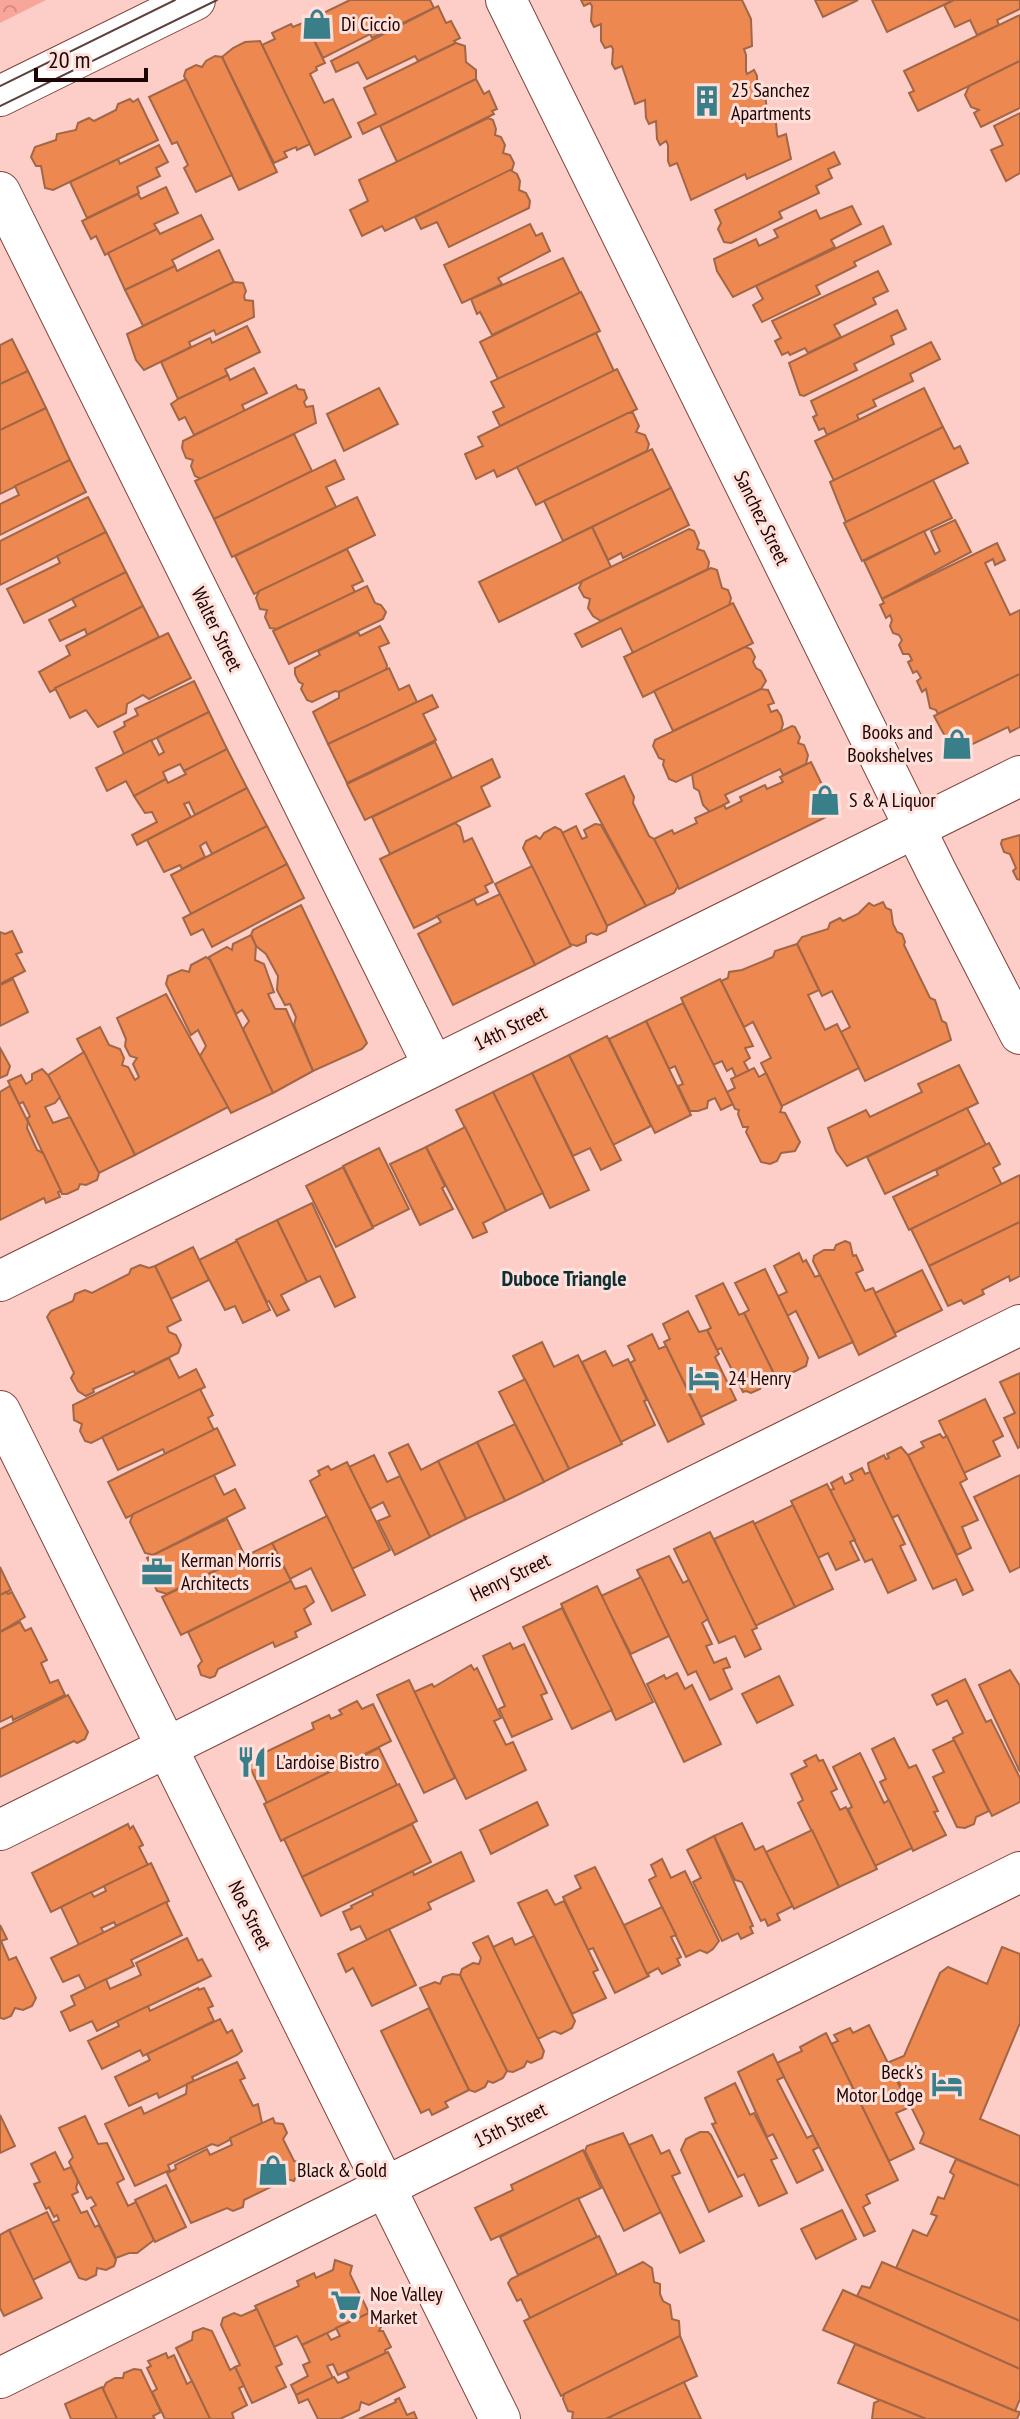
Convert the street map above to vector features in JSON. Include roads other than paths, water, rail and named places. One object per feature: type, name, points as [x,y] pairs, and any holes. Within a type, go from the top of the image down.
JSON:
[{"type":"street","points":[[0,96],[195,0]]},
{"type":"street","name":"Sanchez Street","points":[[506,0],[1020,1034]]},
{"type":"street","name":"Walter Street","points":[[0,192],[433,1065]]},
{"type":"street","name":"14th Street","points":[[0,1281],[1020,776]]},
{"type":"street","name":"Henry Street","points":[[0,1830],[1020,1325]]},
{"type":"street","name":"Noe Street","points":[[0,1411],[500,2419]]},
{"type":"street","name":"15th Street","points":[[0,2378],[1020,1872]]},
{"type":"tram line","points":[[0,86],[175,0]]},
{"type":"tram line","points":[[0,106],[217,0]]},
{"type":"place","name":"Di Ciccio","points":[[317,24]]},
{"type":"place","name":"25 Sanchez Apartments","points":[[707,101]]},
{"type":"place","name":"Books and Bookshelves","points":[[957,744]]},
{"type":"place","name":"S & A Liquor","points":[[825,800]]},
{"type":"place","name":"24 Henry","points":[[704,1378]]},
{"type":"place","name":"Kerman Morris Architects","points":[[157,1572]]},
{"type":"place","name":"L'ardoise Bistro","points":[[252,1762]]},
{"type":"place","name":"Beck's Motor Lodge","points":[[947,2084]]},
{"type":"place","name":"Black & Gold","points":[[273,2170]]},
{"type":"place","name":"Noe Valley Market","points":[[346,2305]]},
{"type":"district","name":"Duboce Triangle","points":[[564,1278]]}]
